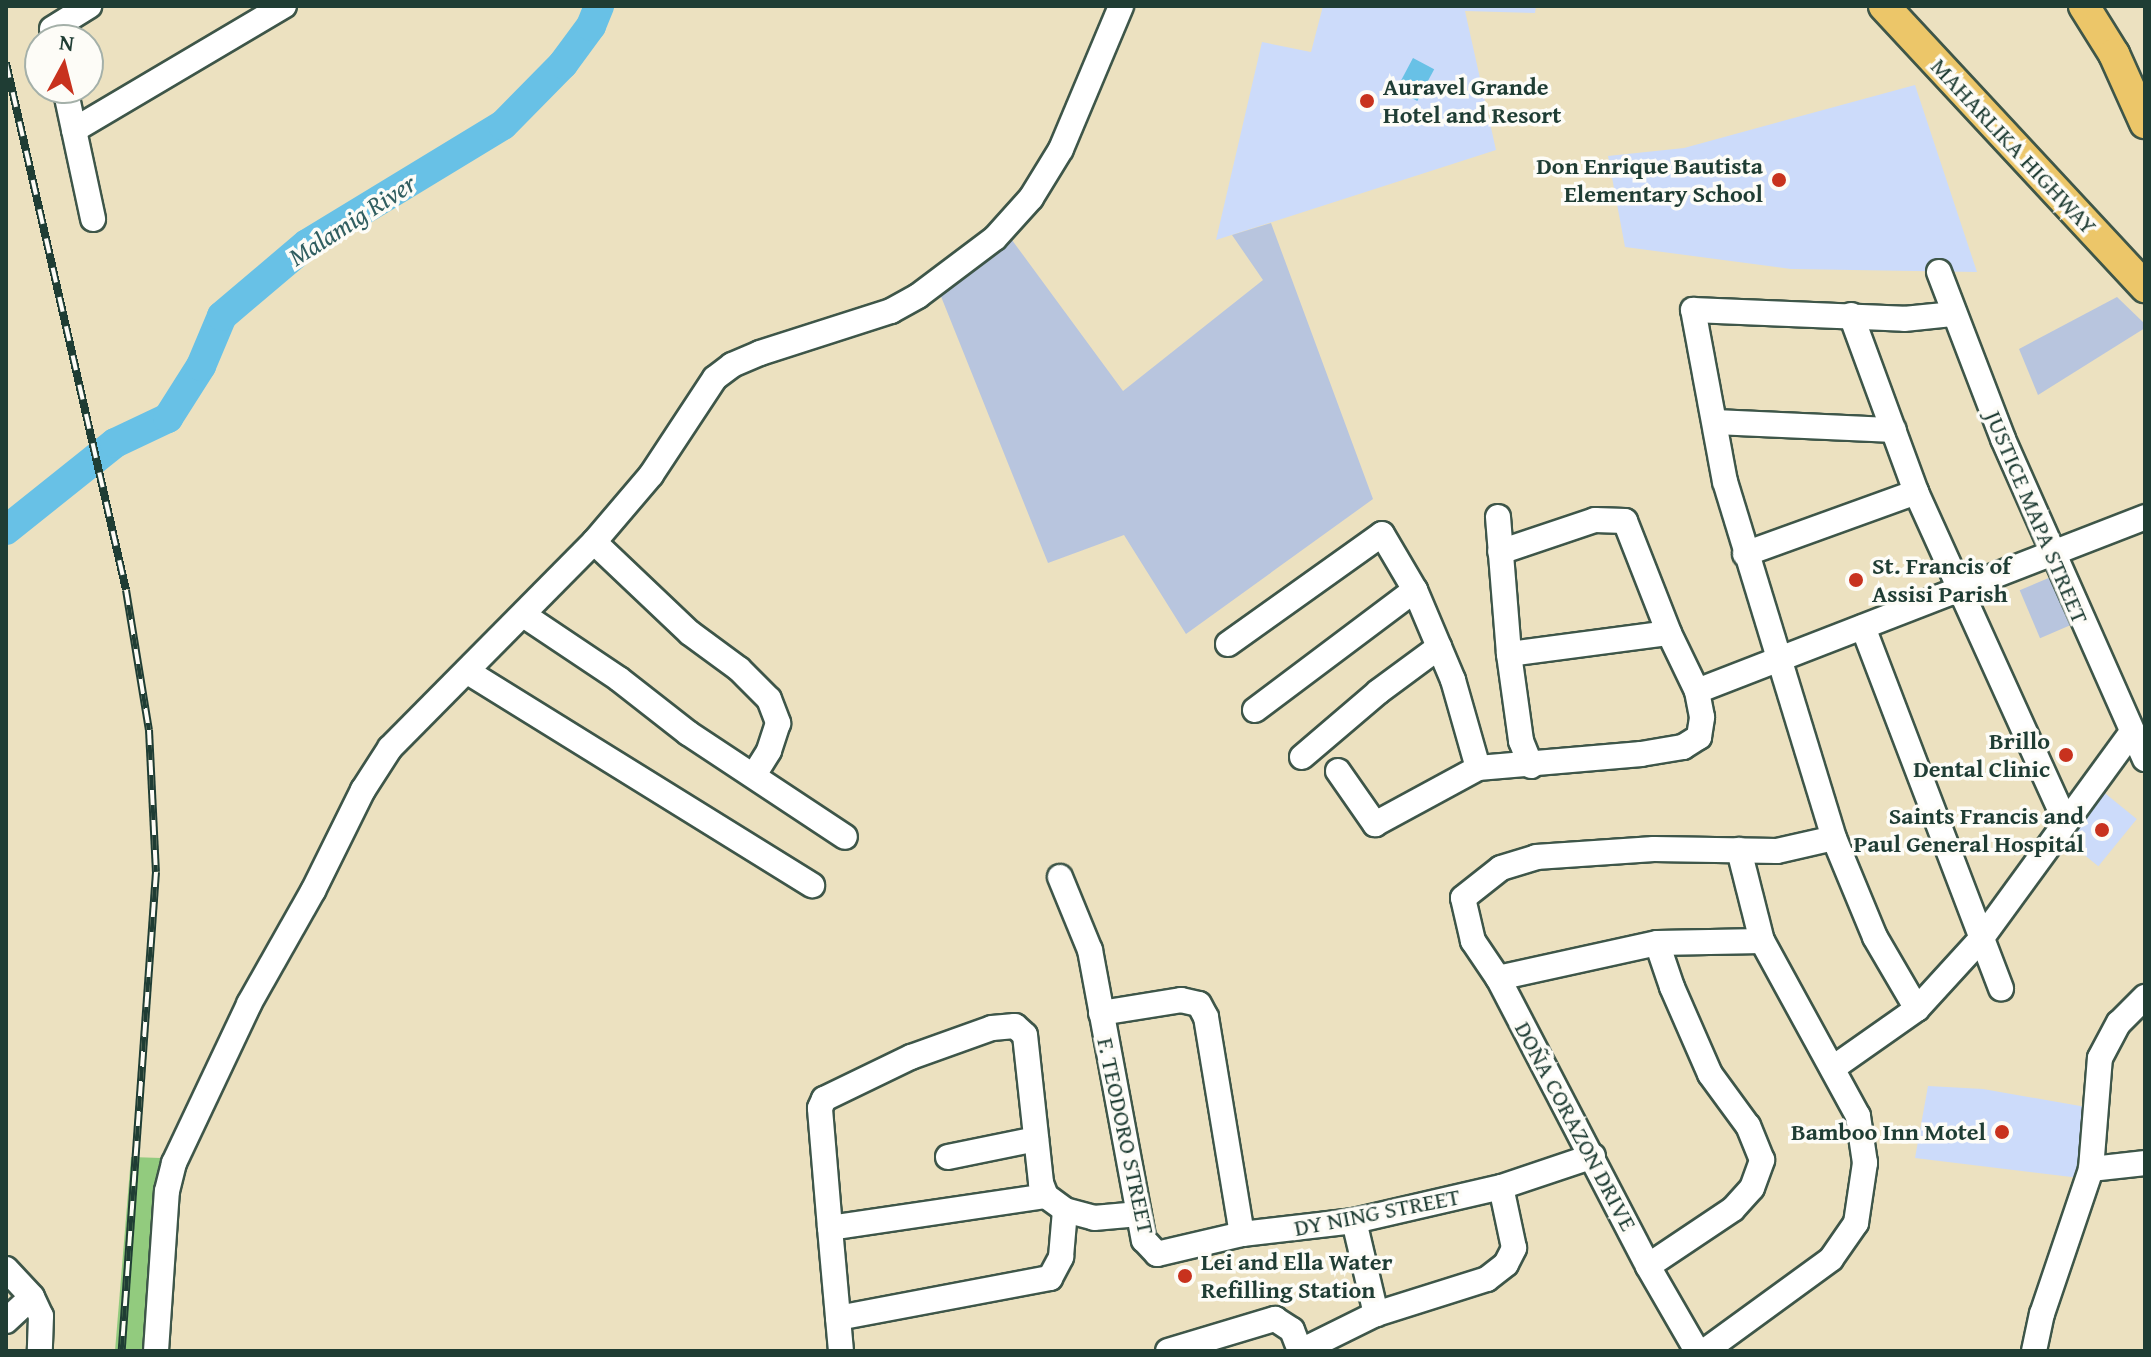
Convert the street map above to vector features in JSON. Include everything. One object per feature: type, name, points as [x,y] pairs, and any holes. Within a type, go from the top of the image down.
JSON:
[{"type":"main road","name":"MAHARLIKA HIGHWAY","points":[[1884,6],[2145,287]]},
{"type":"main road","points":[[2084,6],[2114,54],[2145,123]]},
{"type":"street","points":[[52,24],[89,6]]},
{"type":"street","points":[[74,130],[284,6]]},
{"type":"street","points":[[156,1351],[167,1191],[174,1163],[220,1061],[376,768],[419,716],[525,616],[594,542],[651,475],[715,378],[732,365],[760,353],[891,311],[918,296],[995,238],[1031,198],[1061,149],[1121,6]]},
{"type":"street","points":[[68,104],[93,219]]},
{"type":"street","name":"JUSTICE MAPA STREET","points":[[1939,272],[1952,314],[2052,553],[2145,759]]},
{"type":"street","points":[[1917,1009],[1875,937],[1834,838],[1725,482],[1693,310],[1904,319],[1952,314]]},
{"type":"street","points":[[1851,315],[1916,492],[1963,588],[2065,821]]},
{"type":"street","points":[[1716,422],[1894,430]]},
{"type":"street","points":[[1745,554],[1916,492]]},
{"type":"street","points":[[1498,517],[1509,654],[1521,741],[1531,766]]},
{"type":"street","points":[[1697,691],[2145,517]]},
{"type":"street","points":[[1338,771],[1375,824],[1478,768],[1531,766],[1683,747],[1699,737],[1702,717],[1697,691],[1669,633],[1625,521],[1595,520],[1500,552]]},
{"type":"street","points":[[1228,644],[1382,534],[1415,590],[1439,647],[1465,718],[1478,768]]},
{"type":"street","points":[[594,542],[690,633],[739,669],[769,699],[778,723],[769,751],[754,775]]},
{"type":"street","points":[[1255,710],[1415,590]]},
{"type":"street","points":[[525,616],[845,837]]},
{"type":"street","points":[[1863,627],[2001,989]]},
{"type":"street","points":[[1509,654],[1669,633]]},
{"type":"street","points":[[1302,757],[1378,692],[1439,647]]},
{"type":"street","points":[[468,672],[812,885]]},
{"type":"street","points":[[1833,1068],[1917,1009],[1981,939],[2131,733]]},
{"type":"street","points":[[1705,1351],[1831,1259],[1856,1223],[1865,1163],[1858,1116],[1762,941],[1739,850],[1777,851],[1834,838]]},
{"type":"street","name":"DOÑA CORAZON DRIVE","points":[[1697,1351],[1648,1266],[1498,978],[1473,941],[1463,898],[1501,868],[1536,857],[1639,849],[1739,850]]},
{"type":"street","points":[[1060,877],[1090,950],[1101,1013]]},
{"type":"street","points":[[1498,978],[1657,943],[1762,941]]},
{"type":"street","points":[[1648,1266],[1733,1209],[1752,1188],[1762,1160],[1748,1126],[1710,1074],[1672,987],[1657,943]]},
{"type":"street","points":[[2034,1351],[2042,1314],[2091,1169],[2100,1058],[2119,1023],[2145,997]]},
{"type":"street","name":"F. TEODORO STREET","points":[[1157,1254],[1144,1240],[1101,1013],[1181,1000],[1199,1004],[1206,1017],[1242,1234]]},
{"type":"street","points":[[838,1318],[1050,1278],[1061,1257],[1055,1203],[1041,1183],[1025,1035],[1015,1026],[992,1028],[911,1057],[824,1099],[820,1108],[830,1228],[838,1318],[841,1351]]},
{"type":"street","points":[[948,1157],[1036,1139]]},
{"type":"street","name":"DY NING STREET","points":[[1157,1254],[1242,1234],[1354,1221],[1501,1187],[1593,1156]]},
{"type":"street","points":[[2091,1169],[2145,1163]]},
{"type":"street","points":[[1168,1351],[1275,1319],[1292,1330],[1300,1351],[1376,1314],[1487,1279],[1506,1264],[1514,1248],[1501,1187]]},
{"type":"street","points":[[830,1228],[1055,1203],[1094,1218],[1139,1214]]},
{"type":"street","points":[[1354,1221],[1376,1314]]},
{"type":"street","points":[[6,1269],[32,1297],[41,1316],[40,1351]]},
{"type":"street","points":[[6,1321],[32,1297]]},
{"type":"shaded area","name":"Auravel Grande Hotel and Resort","points":[[1323,6],[1536,6],[1535,13],[1465,11],[1496,150],[1216,240],[1262,42],[1311,52]]},
{"type":"shaded area","name":"Don Enrique Bautista Elementary School","points":[[1915,85],[1977,272],[1791,269],[1625,247],[1608,156],[1684,148]]},
{"type":"shaded area","points":[[1271,223],[1373,499],[1186,634],[1124,535],[1048,563],[940,294],[1012,240],[1123,391],[1263,280],[1232,235]]},
{"type":"shaded area","points":[[2117,297],[2145,324],[2145,328],[2038,395],[2019,349]]},
{"type":"shaded area","points":[[2051,577],[2071,625],[2040,638],[2020,590]]},
{"type":"shaded area","name":"Saints Francis and Paul General Hospital","points":[[2101,790],[2137,819],[2098,866],[2063,837]]},
{"type":"shaded area","name":"Bamboo Inn Motel","points":[[1928,1086],[1983,1089],[2086,1107],[2080,1178],[1915,1158]]},
{"type":"green space","points":[[131,1157],[161,1158],[149,1325],[144,1351],[115,1351]]},
{"type":"water","points":[[1413,58],[1434,69],[1417,101],[1396,90]]},
{"type":"waterway","name":"Malamig River","points":[[6,530],[115,443],[168,418],[201,366],[222,316],[307,244],[503,125],[563,64],[591,26],[599,6]]},
{"type":"railway","points":[[6,63],[126,590],[149,730],[156,872],[122,1351]]},
{"type":"place","name":"Auravel Grande Hotel and Resort","points":[[1367,101]]},
{"type":"place","name":"Don Enrique Bautista Elementary School","points":[[1779,180]]},
{"type":"place","name":"St. Francis of Assisi Parish","points":[[1856,580]]},
{"type":"place","name":"Brillo Dental Clinic","points":[[2066,755]]},
{"type":"place","name":"Saints Francis and Paul General Hospital","points":[[2102,830]]},
{"type":"place","name":"Bamboo Inn Motel","points":[[2002,1132]]},
{"type":"place","name":"Lei and Ella Water Refilling Station","points":[[1185,1276]]}]
